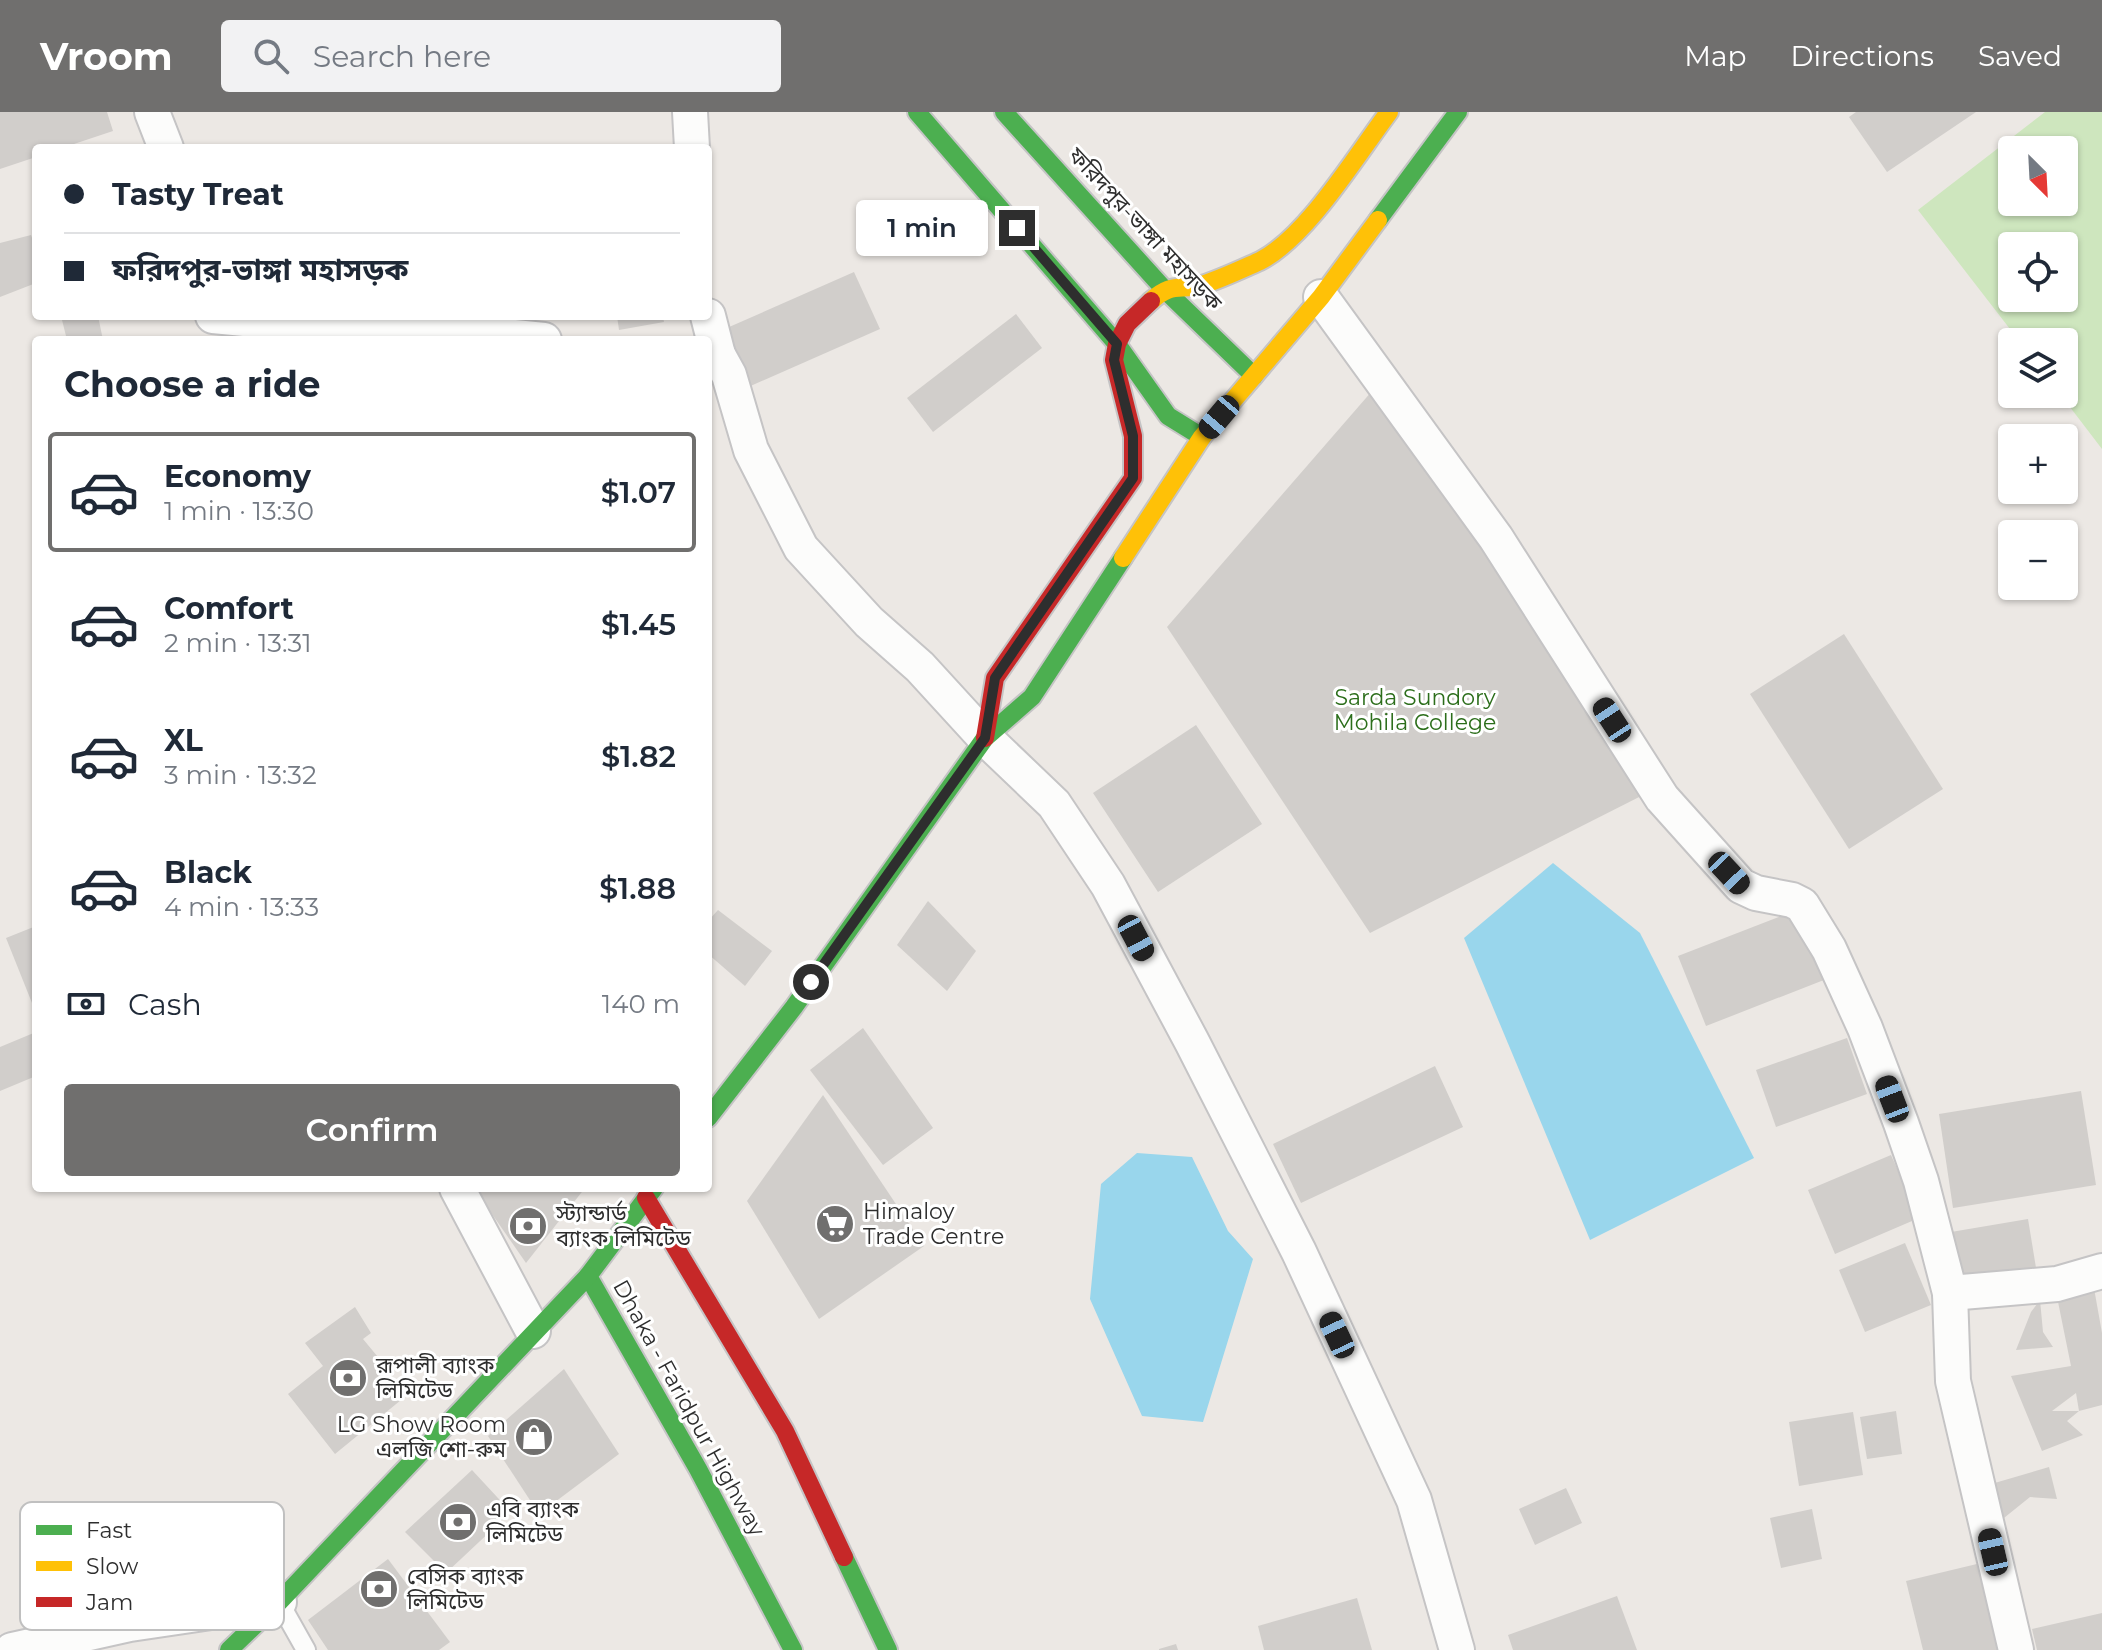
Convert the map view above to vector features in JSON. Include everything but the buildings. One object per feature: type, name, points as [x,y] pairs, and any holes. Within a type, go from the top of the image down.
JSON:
[{"type":"main road","points":[[917,112],[1117,344],[1168,416],[1202,437]]},
{"type":"main road","name":"ফরিদপুর-ভাঙ্গা মহাসড়ক","points":[[1004,112],[1164,289],[1254,376]]},
{"type":"main road","points":[[985,738],[995,678],[1133,478],[1133,436],[1114,360],[1117,344],[1127,324],[1164,289],[1201,285],[1261,260],[1285,245],[1306,223],[1389,112]]},
{"type":"main road","points":[[712,1113],[794,1007],[985,738],[1032,697],[1202,437],[1321,297],[1458,112]]},
{"type":"main road","name":"Dhaka - Faridpur Highway","points":[[793,1650],[698,1469],[588,1276],[650,1193],[785,1431],[888,1650]]},
{"type":"main road","points":[[284,1597],[588,1276]]},
{"type":"main road","points":[[229,1650],[250,1630]]},
{"type":"street","points":[[152,112],[164,144]]},
{"type":"street","points":[[690,112],[692,144]]},
{"type":"street","points":[[1321,297],[1496,538],[1662,798],[1741,886],[1802,905],[1829,949],[1876,1055],[1921,1181],[1950,1293],[1953,1381],[2016,1650]]},
{"type":"street","points":[[214,324],[505,336]]},
{"type":"street","points":[[713,354],[729,375],[751,450],[801,548],[869,622],[920,667],[985,738],[1054,804],[1108,885],[1299,1252],[1414,1500],[1457,1650]]},
{"type":"street","points":[[459,1192],[533,1331]]},
{"type":"street","points":[[1950,1293],[2057,1284],[2102,1271]]},
{"type":"street","points":[[12,1650],[103,1630]]},
{"type":"lane","points":[[284,1611],[306,1650]]},
{"type":"green space","points":[[2045,112],[2102,112],[2102,449],[2071,408],[2078,408],[2078,328],[2009,328],[1918,210],[1998,148],[1998,216],[2078,216],[2078,136],[2014,136]]},
{"type":"water","points":[[1553,863],[1640,933],[1754,1158],[1590,1240],[1464,938]]},
{"type":"water","points":[[1137,1153],[1192,1157],[1228,1231],[1253,1259],[1203,1422],[1142,1416],[1090,1299],[1101,1184]]},
{"type":"traffic: fast","points":[[917,112],[1117,344],[1168,416],[1202,437]]},
{"type":"traffic: fast","points":[[1004,112],[1164,289],[1254,376]]},
{"type":"traffic: fast","points":[[1378,220],[1458,112]]},
{"type":"traffic: fast","points":[[712,1113],[794,1007],[985,738],[1032,697],[1123,558]]},
{"type":"traffic: fast","points":[[651,1192],[588,1276],[698,1469],[793,1650]]},
{"type":"traffic: fast","points":[[284,1597],[588,1276]]},
{"type":"traffic: fast","points":[[844,1557],[888,1650]]},
{"type":"traffic: fast","points":[[229,1650],[250,1630]]},
{"type":"traffic: slow","points":[[1151,301],[1170,289],[1202,285],[1224,277],[1278,250],[1330,194],[1389,112]]},
{"type":"traffic: slow","points":[[1123,558],[1202,437],[1321,297],[1378,220]]},
{"type":"traffic: jam","points":[[985,738],[995,678],[1133,478],[1133,436],[1114,360],[1117,344],[1127,324],[1151,301]]},
{"type":"traffic: jam","points":[[646,1198],[785,1431],[844,1557]]},
{"type":"place","name":"Himaloy Trade Centre","points":[[835,1224]]},
{"type":"place","name":"স্ট্যান্ডার্ড ব্যাংক লিমিটেড","points":[[528,1226]]},
{"type":"place","name":"রূপালী ব্যাংক লিমিটেড","points":[[348,1378]]},
{"type":"place","name":"LG Show Room এলজি শো-রুম","points":[[534,1437]]},
{"type":"place","name":"এবি ব্যাংক লিমিটেড","points":[[458,1522]]},
{"type":"place","name":"বেসিক ব্যাংক লিমিটেড","points":[[379,1589]]},
{"type":"route","points":[[811,982],[985,738],[995,678],[1133,478],[1133,436],[1114,360],[1117,344],[1017,228]]},
{"type":"park label","name":"Sarda Sundory Mohila College","points":[[1415,710]]}]
